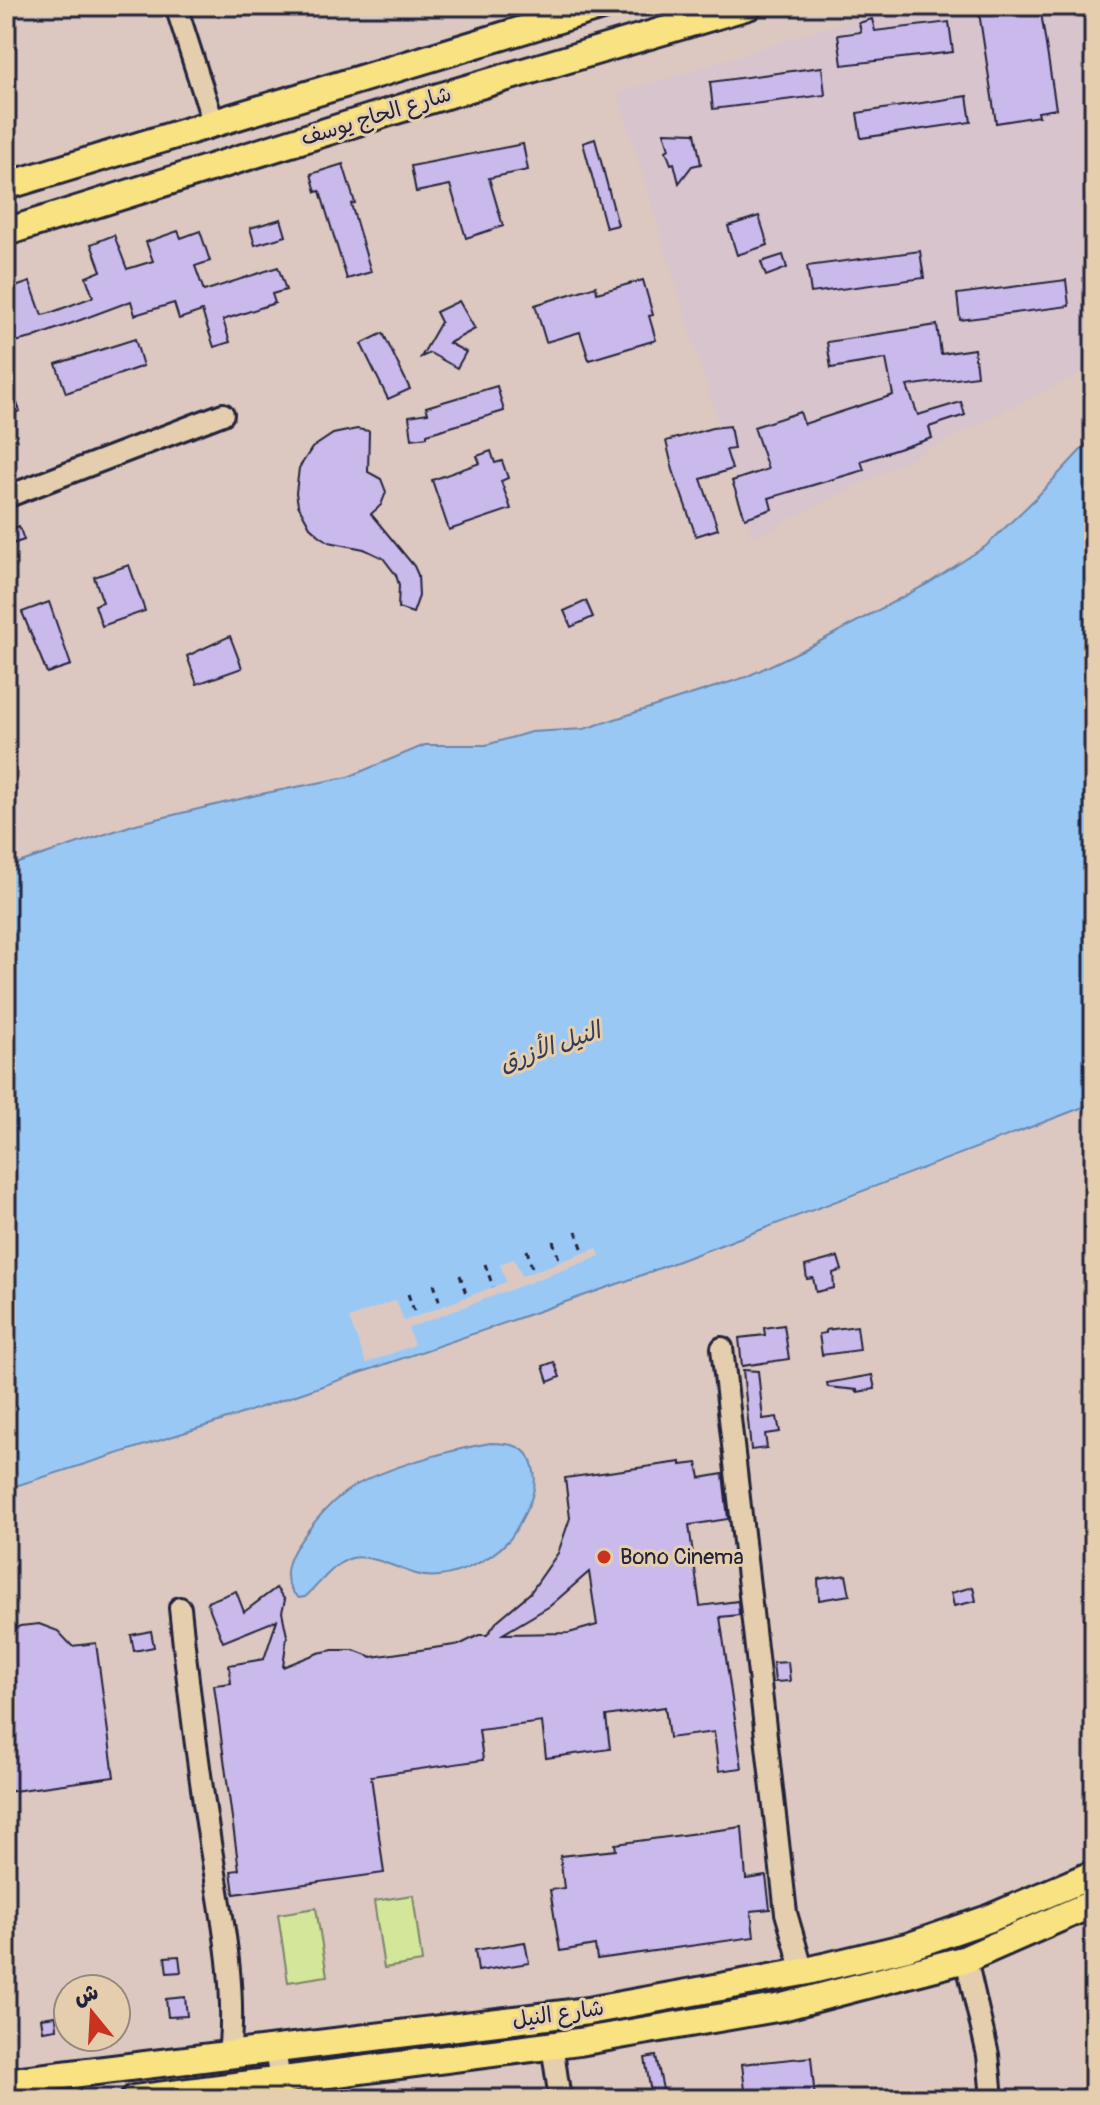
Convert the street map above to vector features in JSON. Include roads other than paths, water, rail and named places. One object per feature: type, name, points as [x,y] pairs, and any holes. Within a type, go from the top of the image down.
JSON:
[{"type":"main road","name":"شارع الحاج يوسف","points":[[6,186],[602,6]]},
{"type":"main road","points":[[609,6],[620,43]]},
{"type":"main road","name":"شارع الحاج يوسف","points":[[6,232],[382,114],[748,6]]},
{"type":"main road","name":"شارع النيل","points":[[6,2082],[588,2011],[803,1972],[907,1947],[988,1919],[1094,1874]]},
{"type":"main road","name":"شارع النيل","points":[[134,2099],[271,2090],[782,2007],[966,1959],[1094,1903]]},
{"type":"street","points":[[176,6],[213,122]]},
{"type":"street","points":[[6,497],[223,414]]},
{"type":"street","points":[[722,1348],[786,1913],[803,1972]]},
{"type":"street","points":[[180,1608],[233,2019],[271,2090]]},
{"type":"street","points":[[966,1959],[988,2055],[992,2099]]},
{"type":"street","points":[[552,2045],[560,2099]]},
{"type":"water","name":"النيل الأزرق","points":[[1094,436],[1094,1103],[626,1281],[218,1422],[6,1489],[6,867],[136,824],[348,777],[425,745],[486,745],[531,732],[584,729],[746,677],[929,583],[986,546]]},
{"type":"water","points":[[490,1443],[511,1445],[522,1450],[531,1460],[535,1475],[534,1490],[513,1534],[491,1556],[466,1569],[440,1576],[416,1574],[376,1560],[352,1558],[332,1569],[305,1597],[299,1598],[294,1593],[287,1575],[292,1555],[317,1519],[344,1493],[394,1468]]},
{"type":"place","name":"Bono Cinema","points":[[604,1557]]}]
